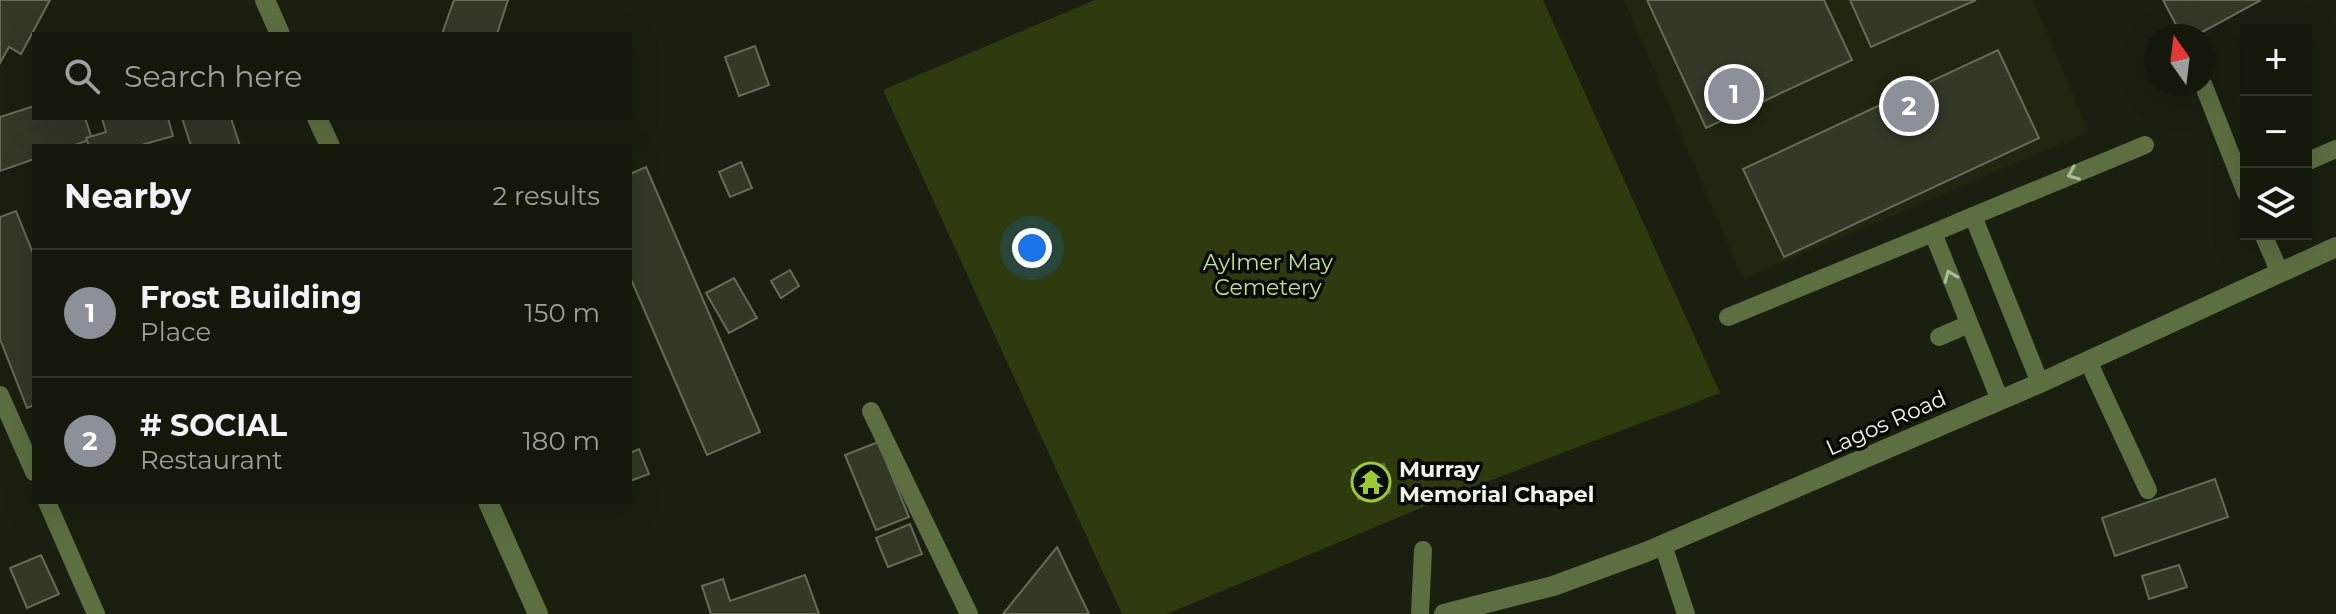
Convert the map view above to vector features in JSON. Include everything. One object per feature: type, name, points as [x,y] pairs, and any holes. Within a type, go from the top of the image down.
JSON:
[{"type":"street","points":[[265,0],[279,32]]},
{"type":"street","points":[[318,120],[329,144]]},
{"type":"street","name":"Lagos Road","points":[[1444,614],[1553,586],[1663,545],[2040,383],[2336,247]]},
{"type":"street","points":[[489,504],[538,614]]},
{"type":"lane","points":[[2208,96],[2240,175]]},
{"type":"lane","points":[[1728,317],[2145,145]]},
{"type":"lane","points":[[2312,159],[2336,149]]},
{"type":"lane","points":[[1973,216],[2040,383]]},
{"type":"lane","points":[[1933,233],[2000,400]]},
{"type":"lane","points":[[2266,240],[2280,273]]},
{"type":"lane","points":[[1939,337],[1969,324]]},
{"type":"lane","points":[[2088,361],[2148,490]]},
{"type":"lane","points":[[0,395],[32,467]]},
{"type":"lane","points":[[871,411],[969,614]]},
{"type":"lane","points":[[48,504],[96,614]]},
{"type":"lane","points":[[1663,545],[1686,614]]},
{"type":"lane","points":[[1420,614],[1423,550]]},
{"type":"shaded area","points":[[1624,0],[2033,0],[2089,132],[1743,279]]},
{"type":"green space","name":"Aylmer May Cemetery","points":[[1095,0],[1543,0],[1720,393],[1452,495],[1167,614],[1122,614],[883,90]]},
{"type":"building","points":[[0,0],[50,0],[21,54],[9,47],[0,63]]},
{"type":"building","points":[[454,0],[508,0],[498,32],[443,32]]},
{"type":"building","points":[[1647,0],[1824,0],[1852,60],[1706,128]]},
{"type":"building","points":[[1850,0],[1976,0],[1871,47]]},
{"type":"building","points":[[2163,0],[2261,0],[2216,25],[2176,24]]},
{"type":"building","points":[[755,46],[769,85],[739,96],[725,57]]},
{"type":"building","points":[[1998,50],[2039,138],[1784,257],[1743,169]]},
{"type":"building","points":[[32,107],[32,120],[86,120],[92,139],[78,144],[32,144],[32,160],[0,171],[0,117]]},
{"type":"building","points":[[103,120],[169,120],[173,136],[145,144],[88,144],[86,138],[106,132]]},
{"type":"building","points":[[183,120],[232,120],[239,144],[190,144]]},
{"type":"building","points":[[741,162],[752,188],[730,197],[719,172]]},
{"type":"building","points":[[646,167],[760,432],[707,455],[632,282],[632,173]]},
{"type":"building","points":[[16,211],[32,251],[32,406],[27,408],[0,339],[0,217]]},
{"type":"building","points":[[790,270],[799,286],[781,298],[771,281]]},
{"type":"building","points":[[734,278],[757,318],[729,333],[706,293]]},
{"type":"building","points":[[878,442],[909,517],[876,530],[845,455]]},
{"type":"building","points":[[639,449],[649,474],[632,480],[632,452]]},
{"type":"building","name":"Murray Memorial Chapel","points":[[1384,464],[1390,493],[1358,499],[1352,470]]},
{"type":"building","points":[[2215,479],[2228,517],[2115,556],[2102,518]]},
{"type":"building","points":[[910,524],[922,554],[888,567],[876,538]]},
{"type":"building","points":[[1057,547],[1089,614],[1003,614]]},
{"type":"building","points":[[41,555],[59,594],[27,608],[10,568]]},
{"type":"building","points":[[2179,565],[2187,587],[2149,599],[2142,576]]},
{"type":"building","points":[[805,575],[819,614],[711,614],[702,586],[723,579],[730,601]]},
{"type":"place","name":"Frost Building","points":[[1734,94]]},
{"type":"place","name":"# SOCIAL","points":[[1909,106]]},
{"type":"place","name":"Murray Memorial Chapel","points":[[1371,482]]}]
